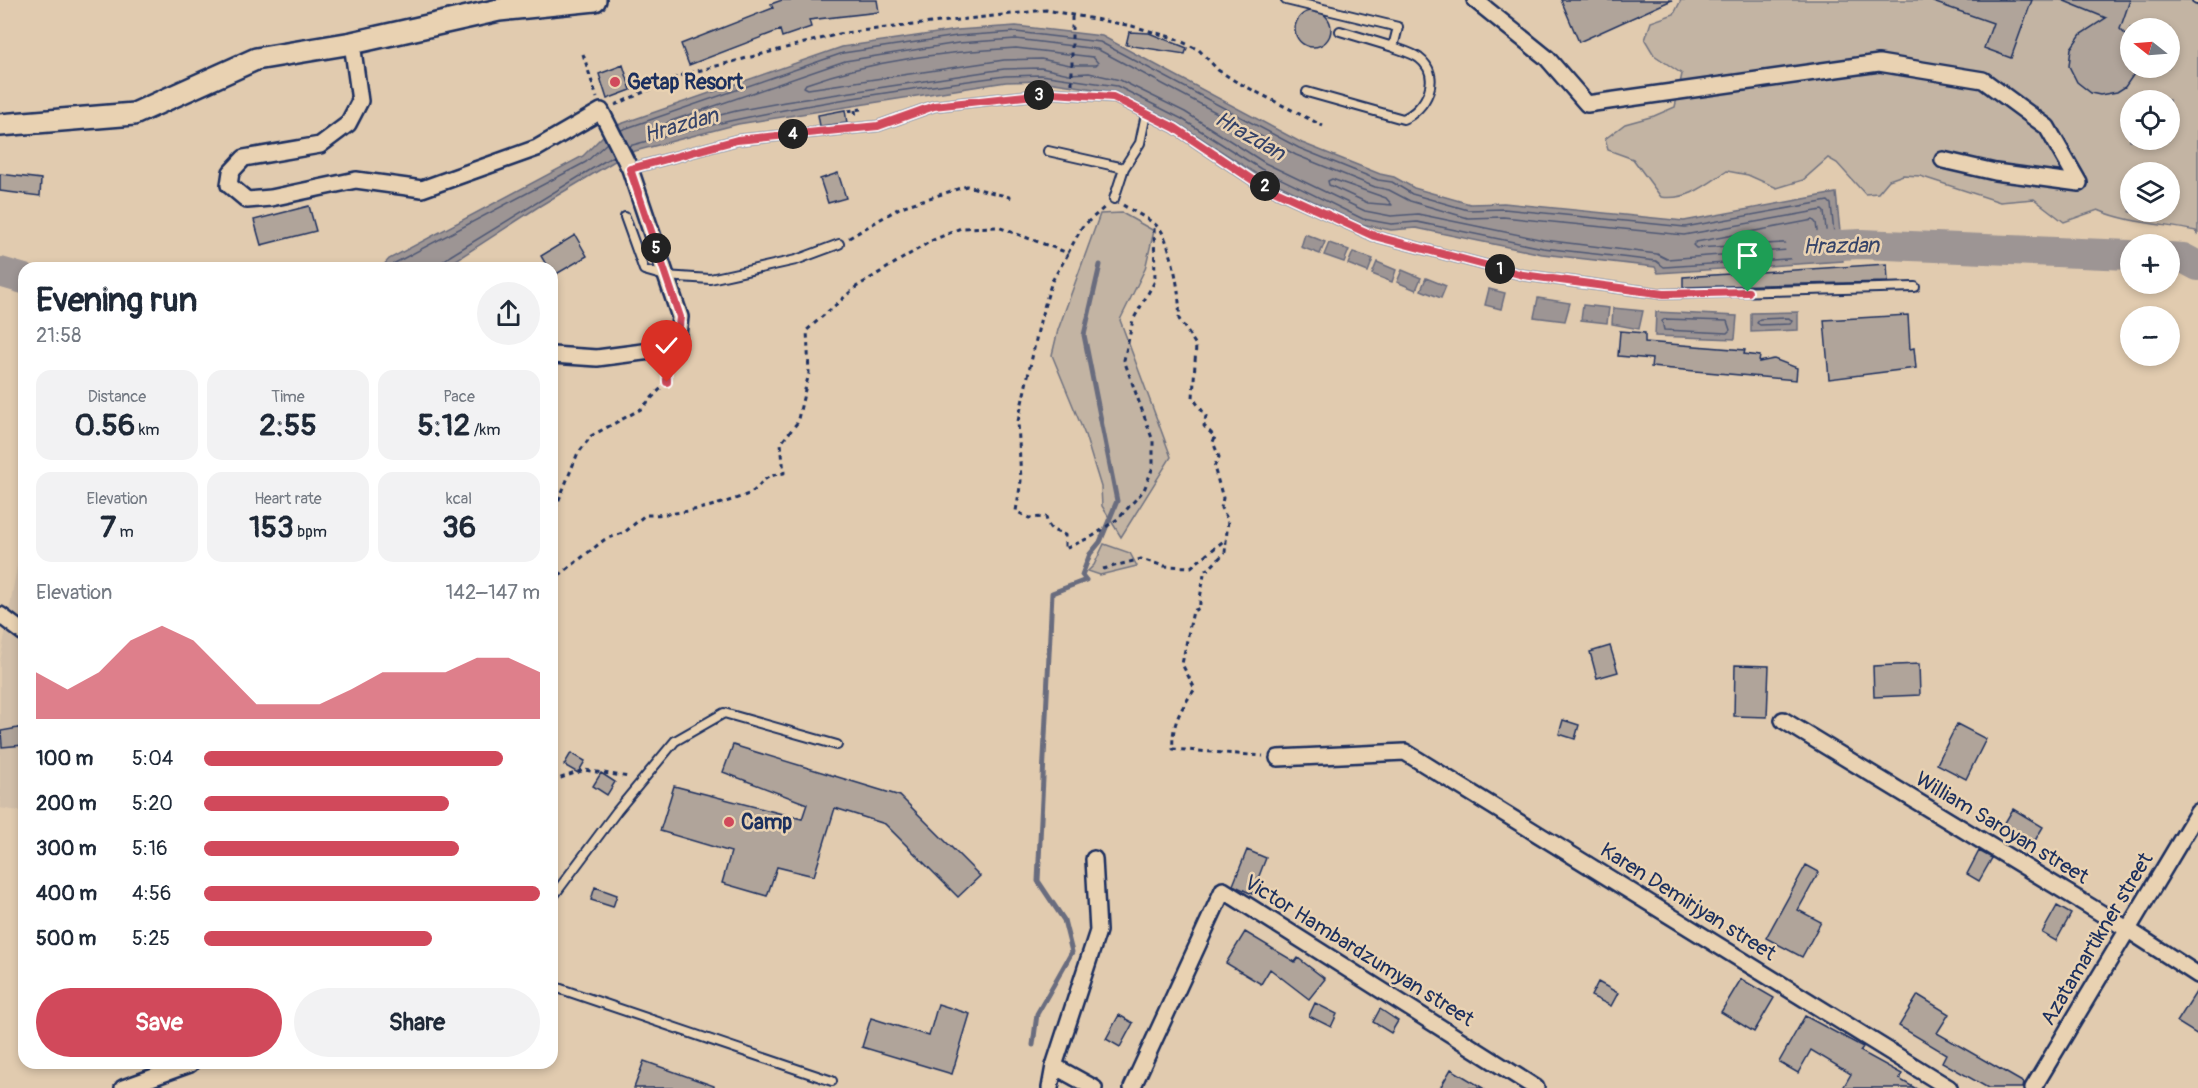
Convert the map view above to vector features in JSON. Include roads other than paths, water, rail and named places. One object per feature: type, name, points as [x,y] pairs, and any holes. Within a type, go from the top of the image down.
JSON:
[{"type":"main road","points":[[0,125],[134,114],[256,59],[352,43],[499,10],[595,0]]},
{"type":"street","points":[[1475,0],[1547,58],[1587,104],[1879,63],[1983,80],[2047,127],[2079,183],[1995,172],[1943,160]]},
{"type":"street","points":[[352,43],[360,101],[348,124],[320,146],[244,158],[231,172],[229,185],[247,200],[271,198],[356,180],[422,189],[537,148],[605,110],[608,127],[628,162],[680,317],[678,335],[666,349],[597,358],[558,355]]},
{"type":"street","points":[[0,615],[18,628]]},
{"type":"street","name":"William Saroyan street","points":[[1783,720],[2127,929],[2198,975]]},
{"type":"street","name":"Karen Demirjyan street","points":[[1278,758],[1405,752],[1949,1088]]},
{"type":"street","name":"Azatamartikner street","points":[[2033,1088],[2198,812]]},
{"type":"street","points":[[1050,1088],[1054,1066],[1098,931],[1094,859]]},
{"type":"street","name":"Victor Hambardzumyan street","points":[[1132,1088],[1223,890],[1536,1088]]},
{"type":"street","points":[[1054,1066],[1094,1088]]},
{"type":"street","points":[[123,1088],[176,1069]]},
{"type":"lane","points":[[1286,0],[1398,27],[1393,47]]},
{"type":"lane","points":[[1307,92],[1403,119],[1414,115],[1429,98],[1429,75],[1421,59],[1393,47],[1341,31]]},
{"type":"lane","points":[[628,162],[737,140],[878,126],[934,106],[1053,93],[1113,97],[1175,128],[1254,181],[1374,236],[1523,275],[1664,294],[1915,287]]},
{"type":"lane","points":[[1114,199],[1124,168],[1140,142],[1146,114]]},
{"type":"lane","points":[[1048,150],[1124,168]]},
{"type":"lane","points":[[625,218],[644,270],[665,276],[710,279],[796,260],[839,244]]},
{"type":"lane","points":[[558,890],[642,780],[675,741],[724,713],[837,745]]},
{"type":"lane","points":[[558,988],[832,1081]]},
{"type":"water","points":[[1016,26],[1102,36],[1302,143],[1380,174],[1394,177],[1414,188],[1470,204],[1504,203],[1684,221],[1836,193],[1843,261],[1658,273],[1655,267],[1542,254],[1416,228],[1391,230],[1361,224],[1258,175],[1179,124],[1114,92],[1041,81],[1006,82],[738,124],[628,153],[538,207],[453,262],[386,262],[583,156],[612,127],[842,47],[957,30]]},
{"type":"water","points":[[1305,234],[1325,242],[1320,254],[1301,247]]},
{"type":"water","points":[[1329,243],[1349,250],[1344,262],[1324,255]]},
{"type":"water","points":[[1353,252],[1373,259],[1368,272],[1348,264]]},
{"type":"water","points":[[1377,262],[1396,270],[1392,282],[1372,274]]},
{"type":"water","points":[[1402,270],[1421,278],[1416,290],[1397,282]]},
{"type":"water","points":[[1426,278],[1446,286],[1441,298],[1421,290]]},
{"type":"water","points":[[1489,289],[1505,293],[1501,309],[1485,305]]},
{"type":"water","points":[[1538,298],[1570,303],[1565,321],[1534,317]]},
{"type":"water","points":[[1583,305],[1609,308],[1607,323],[1581,320]]},
{"type":"water","points":[[1613,308],[1643,311],[1639,329],[1612,324]]},
{"type":"water","points":[[1656,312],[1737,316],[1735,339],[1655,336]]},
{"type":"water","points":[[1798,312],[1798,330],[1751,332],[1751,313]]},
{"type":"waterway","name":"Hrazdan","points":[[1800,247],[1861,244],[2120,255]]},
{"type":"waterway","name":"Hrazdan","points":[[2180,258],[2198,266]]},
{"type":"waterway","points":[[1033,1045],[1037,1014],[1072,952],[1064,920],[1038,881],[1052,593],[1086,580],[1082,575],[1090,554],[1100,542],[1117,501],[1084,335],[1100,265]]},
{"type":"waterway","name":"Hrazdan","points":[[0,272],[18,277]]},
{"type":"place","name":"Getap Resort","points":[[615,82]]},
{"type":"place","name":"Camp","points":[[729,822]]}]
